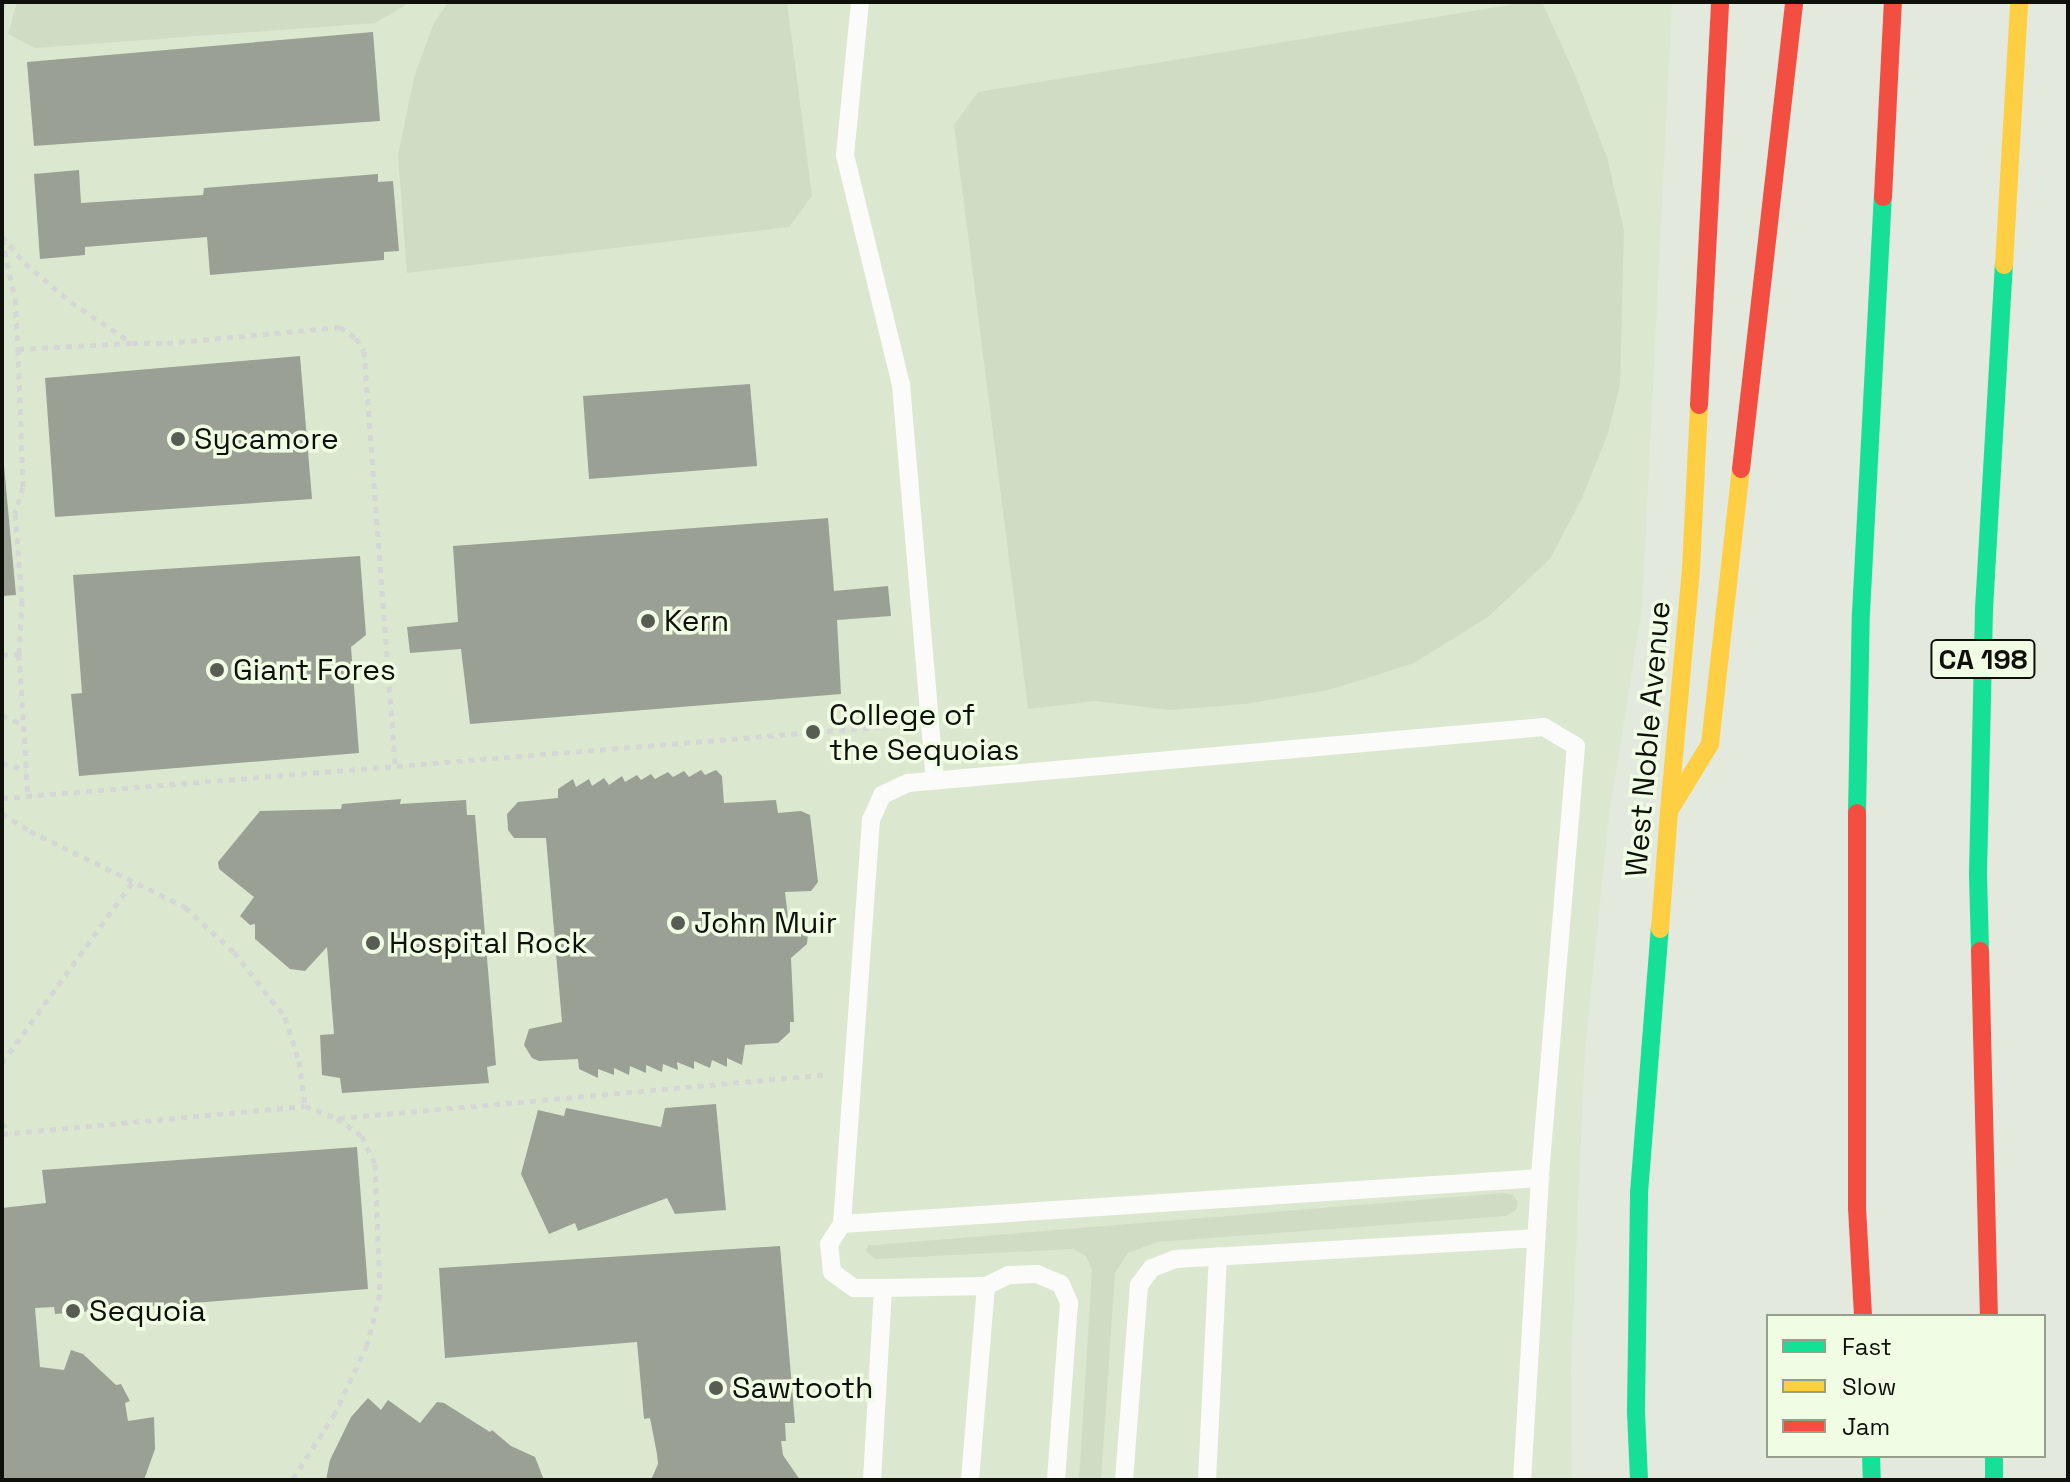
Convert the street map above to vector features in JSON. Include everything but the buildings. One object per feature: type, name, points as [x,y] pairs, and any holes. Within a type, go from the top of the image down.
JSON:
[{"type":"main road","name":"West Noble Avenue","points":[[1639,1480],[1639,1193],[1691,569],[1720,2]]},
{"type":"main road","points":[[1669,811],[1710,744],[1794,2]]},
{"type":"main road","points":[[1863,1314],[1857,1208],[1861,628],[1893,2]]},
{"type":"main road","name":"CA 198","points":[[1989,1314],[1978,874],[1984,609],[2019,2]]},
{"type":"main road","points":[[1871,1458],[1872,1480]]},
{"type":"main road","points":[[1994,1458],[1994,1480]]},
{"type":"lane","points":[[860,2],[845,155],[901,385],[935,781]]},
{"type":"lane","points":[[1056,1480],[1069,1303],[1061,1284],[1037,1274],[1009,1275],[986,1286],[854,1288],[832,1272],[829,1244],[842,1224],[871,820],[882,795],[908,783],[1544,727],[1576,746],[1540,1178],[1522,1480]]},
{"type":"lane","points":[[842,1224],[1540,1178]]},
{"type":"lane","points":[[1124,1480],[1139,1285],[1152,1268],[1175,1259],[1536,1238]]},
{"type":"lane","points":[[1207,1480],[1218,1256]]},
{"type":"lane","points":[[970,1480],[986,1286]]},
{"type":"lane","points":[[872,1480],[883,1288]]},
{"type":"path","points":[[2,8],[4,2]]},
{"type":"path","points":[[2,237],[25,263],[71,302],[132,343]]},
{"type":"path","points":[[2,237],[15,299],[18,349],[23,487],[15,514],[22,600],[19,654],[28,796]]},
{"type":"path","points":[[18,349],[167,343],[340,327],[356,338],[364,351],[395,766]]},
{"type":"path","points":[[2,655],[19,654]]},
{"type":"path","points":[[2,715],[23,725]]},
{"type":"path","points":[[2,798],[930,723]]},
{"type":"path","points":[[2,763],[26,770]]},
{"type":"path","points":[[2,813],[30,831],[185,907],[234,952],[285,1017],[299,1061],[305,1106]]},
{"type":"path","points":[[2,1063],[134,880]]},
{"type":"path","points":[[337,1118],[852,1072]]},
{"type":"path","points":[[2,1134],[305,1106],[337,1118],[362,1136],[375,1164],[380,1294],[367,1345],[335,1413],[292,1480]]},
{"type":"path","points":[[2,1123],[12,1133]]},
{"type":"shaded area","name":"College of the Sequoias","points":[[2,2],[1672,2],[1642,609],[1609,815],[1585,1050],[1571,1366],[1572,1480],[2,1480]]},
{"type":"shaded area","points":[[17,2],[411,2],[375,23],[35,48],[8,34]]},
{"type":"shaded area","points":[[448,2],[787,2],[812,196],[789,227],[407,273],[398,156],[414,77],[433,25]]},
{"type":"shaded area","points":[[1542,2],[1575,75],[1607,157],[1624,230],[1620,386],[1607,436],[1582,498],[1550,559],[1488,617],[1414,663],[1329,690],[1245,704],[1170,710],[1095,701],[1028,709],[954,125],[978,92]]},
{"type":"shaded area","points":[[1503,1193],[1513,1195],[1518,1202],[1516,1210],[1506,1216],[1157,1242],[1128,1253],[1115,1273],[1101,1480],[1079,1480],[1092,1270],[1086,1256],[1073,1249],[875,1259],[866,1251],[868,1245]]},
{"type":"traffic: fast","points":[[1857,813],[1861,613],[1883,197]]},
{"type":"traffic: fast","points":[[1980,951],[1978,874],[1984,609],[2004,265]]},
{"type":"traffic: fast","points":[[1639,1480],[1636,1411],[1639,1193],[1660,929]]},
{"type":"traffic: fast","points":[[1871,1458],[1872,1480]]},
{"type":"traffic: fast","points":[[1994,1458],[1994,1480]]},
{"type":"traffic: slow","points":[[2004,265],[2019,2]]},
{"type":"traffic: slow","points":[[1669,811],[1691,569],[1699,405]]},
{"type":"traffic: slow","points":[[1669,811],[1710,744],[1741,469]]},
{"type":"traffic: slow","points":[[1660,929],[1669,811]]},
{"type":"traffic: jam","points":[[1699,405],[1720,2]]},
{"type":"traffic: jam","points":[[1741,469],[1794,2]]},
{"type":"traffic: jam","points":[[1883,197],[1893,2]]},
{"type":"traffic: jam","points":[[1857,813],[1857,1208],[1863,1314]]},
{"type":"traffic: jam","points":[[1980,951],[1989,1314]]},
{"type":"place","name":"Sycamore","points":[[178,439]]},
{"type":"place","name":"Kern","points":[[648,621]]},
{"type":"place","name":"Giant Fores","points":[[217,670]]},
{"type":"place","name":"College of the Sequoias","points":[[813,732]]},
{"type":"place","name":"John Muir","points":[[678,923]]},
{"type":"place","name":"Hospital Rock","points":[[373,943]]},
{"type":"place","name":"Sequoia","points":[[73,1311]]},
{"type":"place","name":"Sawtooth","points":[[716,1388]]}]
